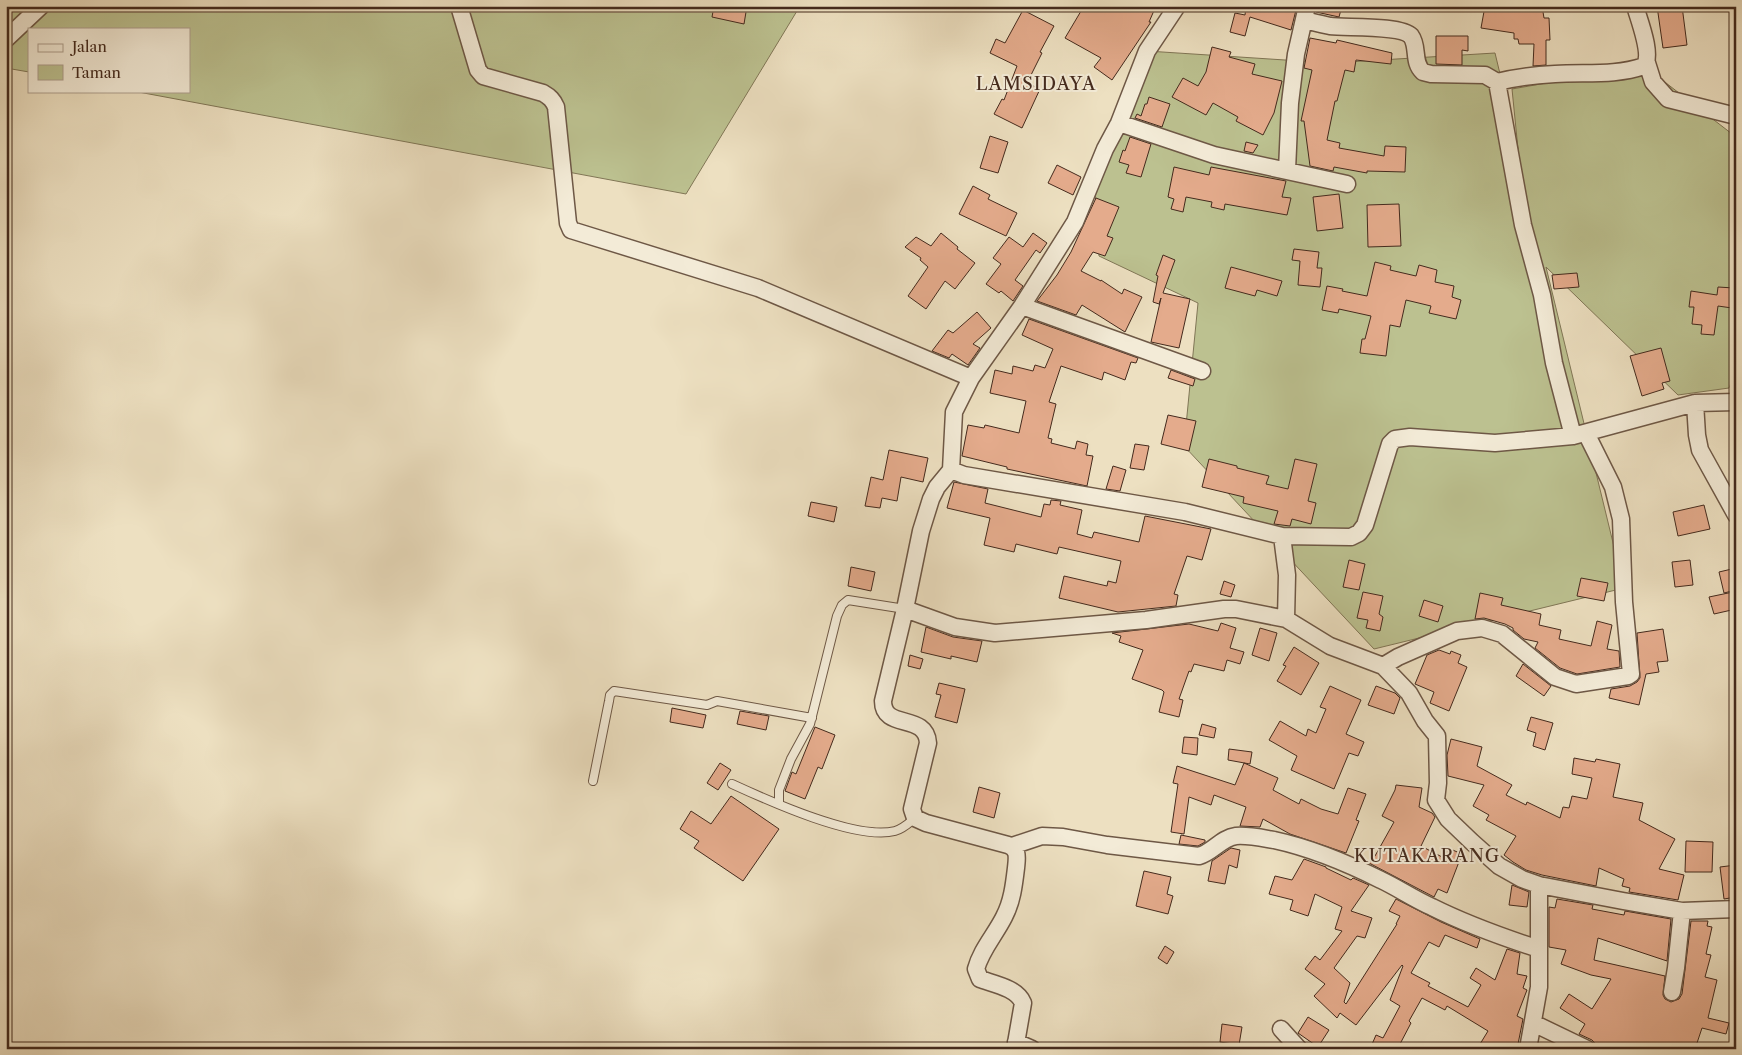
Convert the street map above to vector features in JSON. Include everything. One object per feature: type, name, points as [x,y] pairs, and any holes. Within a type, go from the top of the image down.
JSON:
[{"type":"street","points":[[6,38],[41,6]]},
{"type":"street","points":[[459,6],[478,70],[484,76],[543,93],[556,107],[568,223],[571,230],[758,288],[971,378]]},
{"type":"street","points":[[1177,6],[1147,51],[1119,124],[1105,149],[1075,222],[1022,306],[971,378],[954,412],[951,470],[937,486],[921,532],[883,702],[884,712],[889,716],[922,728],[928,737],[912,809],[915,818],[926,823],[1012,846],[1042,836],[1063,836],[1107,845],[1199,856],[1205,854],[1222,841],[1234,836],[1264,838],[1341,861],[1382,880],[1440,911],[1485,931],[1539,949]]},
{"type":"street","points":[[1635,6],[1648,52],[1647,63],[1653,82],[1668,99],[1736,116]]},
{"type":"street","points":[[1287,170],[1290,102],[1296,54],[1305,13],[1329,26],[1368,27],[1403,31],[1410,36],[1413,42],[1416,63],[1423,72],[1432,74],[1485,75],[1497,82],[1519,77],[1556,74],[1611,74],[1636,69],[1647,63]]},
{"type":"street","points":[[1383,666],[1398,657],[1457,631],[1482,628],[1502,634],[1555,677],[1565,681],[1576,684],[1631,674],[1625,610],[1621,519],[1613,487],[1580,435],[1554,363],[1542,295],[1523,226],[1497,82]]},
{"type":"street","points":[[1119,124],[1214,155],[1347,184]]},
{"type":"street","points":[[1022,306],[1202,370]]},
{"type":"street","points":[[951,470],[1002,482],[1185,512],[1282,536],[1352,537],[1359,533],[1366,525],[1390,444],[1396,439],[1410,437],[1495,443],[1580,435],[1695,403],[1736,402]]},
{"type":"street","points":[[1695,403],[1700,450],[1736,515]]},
{"type":"street","points":[[1282,536],[1287,575],[1286,619]]},
{"type":"street","points":[[905,609],[955,627],[995,633],[1146,620],[1224,609],[1236,609],[1286,619],[1330,646],[1383,666],[1409,693],[1425,721],[1437,736],[1438,783],[1436,800],[1448,819],[1499,866],[1522,879],[1539,885],[1682,912],[1736,909]]},
{"type":"street","points":[[1012,846],[1018,856],[1014,889],[1004,916],[981,954],[976,969],[980,979],[1015,993],[1022,1000],[1016,1045],[1032,1049]]},
{"type":"street","points":[[1528,1049],[1539,987],[1539,885]]},
{"type":"street","points":[[1672,992],[1682,912]]},
{"type":"street","points":[[1533,1023],[1587,1049]]},
{"type":"street","points":[[1281,1029],[1299,1049]]},
{"type":"lane","points":[[779,804],[779,790],[791,759],[812,718],[832,635],[842,605],[848,600],[905,609]]},
{"type":"lane","points":[[593,781],[610,695],[614,690],[707,705],[717,701],[812,718]]},
{"type":"lane","points":[[732,784],[779,804],[848,828],[874,833],[903,828],[915,818]]},
{"type":"green space","points":[[6,6],[800,6],[686,194],[138,92],[190,92],[190,28],[28,28],[28,72],[6,68]]},
{"type":"green space","points":[[1147,51],[1331,63],[1495,53],[1518,149],[1512,89],[1644,66],[1736,137],[1736,369],[1729,388],[1678,395],[1546,267],[1624,588],[1374,649],[1184,446],[1198,303],[1099,256],[1094,174]]},
{"type":"building","points":[[714,6],[747,6],[744,24],[712,17]]},
{"type":"building","points":[[1084,6],[1156,6],[1149,22],[1151,22],[1112,80],[1094,67],[1101,58],[1065,38]]},
{"type":"building","points":[[1246,6],[1297,6],[1291,30],[1250,17],[1245,36],[1230,32],[1235,13],[1245,15]]},
{"type":"building","points":[[1317,6],[1342,6],[1339,17],[1316,12]]},
{"type":"building","points":[[1485,6],[1542,6],[1544,18],[1549,18],[1550,40],[1546,40],[1546,65],[1533,66],[1534,44],[1519,44],[1518,39],[1514,39],[1514,33],[1481,28]]},
{"type":"building","points":[[1657,6],[1682,6],[1687,45],[1663,48]]},
{"type":"building","points":[[1023,10],[1054,26],[1040,52],[1042,53],[1027,83],[1040,89],[1022,128],[994,114],[1002,99],[1004,100],[1017,66],[990,53],[996,39],[1005,43]]},
{"type":"building","points":[[1436,36],[1468,36],[1468,51],[1462,50],[1462,65],[1436,64]]},
{"type":"building","points":[[1310,38],[1336,43],[1337,40],[1392,53],[1391,64],[1356,60],[1354,72],[1345,70],[1337,101],[1335,101],[1327,140],[1340,143],[1339,148],[1384,156],[1385,146],[1406,147],[1405,172],[1367,171],[1367,173],[1334,167],[1333,171],[1310,166],[1304,121],[1301,121],[1312,70],[1304,68]]},
{"type":"building","points":[[1212,47],[1231,52],[1229,57],[1255,64],[1252,74],[1282,81],[1274,113],[1263,135],[1236,121],[1238,117],[1213,103],[1206,115],[1172,97],[1183,78],[1198,86],[1206,72]]},
{"type":"building","points":[[1149,97],[1170,104],[1162,127],[1135,118],[1137,114],[1141,116]]},
{"type":"building","points":[[990,136],[1008,142],[998,173],[980,168]]},
{"type":"building","points":[[1130,137],[1151,144],[1141,177],[1126,173],[1129,165],[1119,162]]},
{"type":"building","points":[[1246,142],[1258,145],[1253,153],[1244,151]]},
{"type":"building","points":[[1057,165],[1081,177],[1073,195],[1048,183]]},
{"type":"building","points":[[1174,167],[1209,175],[1211,167],[1286,181],[1282,197],[1291,198],[1287,215],[1225,204],[1224,210],[1211,207],[1212,202],[1186,197],[1183,212],[1171,209],[1174,199],[1168,197]]},
{"type":"building","points":[[973,186],[990,195],[988,199],[1017,213],[1006,236],[959,214]]},
{"type":"building","points":[[1339,194],[1343,228],[1317,231],[1313,197]]},
{"type":"building","points":[[1096,198],[1119,207],[1107,236],[1113,238],[1105,256],[1093,252],[1081,271],[1101,280],[1122,294],[1124,289],[1142,297],[1125,332],[1082,305],[1076,315],[1037,301],[1057,275],[1071,252]]},
{"type":"building","points":[[1399,204],[1401,246],[1368,247],[1367,205]]},
{"type":"building","points":[[941,233],[975,263],[955,289],[945,281],[926,309],[908,296],[928,267],[920,260],[921,258],[905,247],[916,237],[931,246]]},
{"type":"building","points":[[1033,233],[1047,243],[1040,253],[1036,250],[1015,280],[1023,286],[1013,301],[1001,291],[999,293],[986,284],[1001,264],[993,258],[1009,237],[1023,247]]},
{"type":"building","points":[[1294,249],[1319,252],[1317,268],[1322,268],[1320,287],[1298,285],[1300,261],[1292,260]]},
{"type":"building","points":[[1163,255],[1175,260],[1163,293],[1190,299],[1179,348],[1151,342],[1161,298],[1159,304],[1153,302],[1158,276],[1156,275]]},
{"type":"building","points":[[1375,262],[1391,266],[1390,270],[1416,276],[1419,265],[1437,270],[1435,282],[1454,286],[1452,297],[1461,300],[1456,319],[1429,313],[1431,306],[1406,300],[1400,327],[1390,325],[1386,356],[1360,353],[1362,339],[1365,339],[1371,316],[1339,309],[1338,313],[1322,310],[1327,286],[1367,296]]},
{"type":"building","points":[[1231,267],[1282,281],[1277,296],[1257,290],[1255,296],[1225,288]]},
{"type":"building","points":[[1577,273],[1579,287],[1554,289],[1552,275]]},
{"type":"building","points":[[1718,287],[1734,288],[1732,308],[1718,306],[1714,335],[1701,334],[1702,325],[1692,324],[1694,307],[1689,307],[1691,291],[1717,295]]},
{"type":"building","points":[[977,312],[991,328],[973,344],[980,348],[968,365],[952,354],[949,358],[932,351],[948,330],[953,333]]},
{"type":"building","points":[[1029,319],[1138,358],[1136,363],[1131,362],[1125,380],[1104,372],[1102,380],[1061,366],[1049,402],[1056,404],[1048,438],[1052,439],[1051,443],[1075,449],[1077,441],[1088,444],[1086,455],[1093,456],[1087,486],[1007,469],[1007,467],[962,456],[968,425],[984,428],[985,425],[1019,433],[1026,401],[990,393],[995,370],[1012,374],[1013,366],[1033,371],[1035,365],[1045,368],[1053,349],[1022,335]]},
{"type":"building","points":[[1661,348],[1670,381],[1662,383],[1664,389],[1642,396],[1630,356]]},
{"type":"building","points":[[1171,370],[1195,379],[1193,386],[1168,378]]},
{"type":"building","points":[[1168,415],[1196,421],[1189,451],[1161,444]]},
{"type":"building","points":[[1135,444],[1149,446],[1144,470],[1130,468]]},
{"type":"building","points":[[889,450],[928,458],[923,482],[901,477],[897,501],[882,498],[880,508],[865,506],[871,477],[883,480]]},
{"type":"building","points":[[1209,459],[1269,476],[1266,484],[1288,489],[1295,459],[1317,464],[1308,501],[1316,503],[1311,524],[1292,519],[1290,526],[1274,524],[1278,511],[1243,503],[1244,497],[1202,487]]},
{"type":"building","points":[[1113,466],[1126,470],[1120,491],[1106,489]]},
{"type":"building","points":[[954,482],[988,489],[985,503],[1041,517],[1044,504],[1050,505],[1051,500],[1061,501],[1060,505],[1082,510],[1077,534],[1092,538],[1094,532],[1139,542],[1145,516],[1211,529],[1202,560],[1187,556],[1174,594],[1178,595],[1176,606],[1118,612],[1059,598],[1064,576],[1107,586],[1108,581],[1116,583],[1121,561],[1059,547],[1057,554],[1016,544],[1014,552],[984,545],[990,518],[947,508]]},
{"type":"building","points":[[811,502],[837,507],[834,522],[808,516]]},
{"type":"building","points":[[1704,505],[1710,529],[1678,536],[1673,512]]},
{"type":"building","points":[[1349,560],[1365,564],[1359,590],[1343,587]]},
{"type":"building","points":[[1690,560],[1693,585],[1675,587],[1672,562]]},
{"type":"building","points":[[851,567],[875,572],[871,591],[848,586]]},
{"type":"building","points":[[1736,568],[1736,590],[1724,593],[1719,572]]},
{"type":"building","points":[[1581,578],[1608,583],[1604,601],[1577,596]]},
{"type":"building","points":[[1224,581],[1235,585],[1231,597],[1220,594]]},
{"type":"building","points":[[1363,592],[1383,596],[1379,614],[1383,617],[1380,631],[1366,628],[1368,620],[1357,618]]},
{"type":"building","points":[[1733,592],[1736,609],[1714,614],[1709,597]]},
{"type":"building","points":[[1480,593],[1503,598],[1501,605],[1541,614],[1539,625],[1561,630],[1559,639],[1591,646],[1597,621],[1612,625],[1607,649],[1619,651],[1620,667],[1577,674],[1560,668],[1535,648],[1538,642],[1524,639],[1513,628],[1505,624],[1484,618],[1475,619]]},
{"type":"building","points":[[1424,600],[1443,606],[1438,622],[1419,616]]},
{"type":"building","points":[[1221,623],[1236,628],[1230,648],[1244,652],[1240,664],[1227,660],[1224,671],[1194,664],[1191,672],[1189,671],[1179,699],[1183,700],[1179,717],[1159,712],[1164,692],[1162,690],[1132,679],[1143,650],[1119,642],[1121,636],[1112,633],[1189,624],[1218,631]]},
{"type":"building","points":[[926,627],[953,637],[982,641],[977,662],[951,656],[951,659],[921,652]]},
{"type":"building","points":[[1260,628],[1277,633],[1269,661],[1252,655]]},
{"type":"building","points":[[1663,629],[1668,661],[1657,662],[1659,672],[1646,674],[1639,705],[1609,698],[1611,689],[1630,686],[1640,678],[1637,633]]},
{"type":"building","points":[[1294,647],[1319,663],[1301,695],[1277,681],[1286,666],[1283,665]]},
{"type":"building","points":[[1439,650],[1450,654],[1451,651],[1461,655],[1458,663],[1467,667],[1449,711],[1430,703],[1434,692],[1415,684],[1427,655]]},
{"type":"building","points":[[910,655],[923,659],[920,669],[908,666]]},
{"type":"building","points":[[1523,664],[1551,686],[1544,696],[1516,676]]},
{"type":"building","points":[[939,683],[965,689],[957,723],[935,717],[941,695],[936,694]]},
{"type":"building","points":[[1330,686],[1361,700],[1346,734],[1364,742],[1358,756],[1349,753],[1334,789],[1291,770],[1297,756],[1269,740],[1280,721],[1306,736],[1308,729],[1316,733],[1326,709],[1320,707]]},
{"type":"building","points":[[1376,686],[1395,693],[1400,698],[1394,714],[1368,705]]},
{"type":"building","points":[[672,708],[706,715],[703,728],[670,722]]},
{"type":"building","points":[[740,711],[769,716],[766,730],[737,724]]},
{"type":"building","points":[[1531,717],[1553,723],[1545,750],[1533,746],[1536,733],[1527,730]]},
{"type":"building","points":[[1202,724],[1216,728],[1214,738],[1199,735]]},
{"type":"building","points":[[815,727],[835,735],[822,769],[818,767],[805,799],[785,791],[792,772],[796,774]]},
{"type":"building","points":[[1184,737],[1198,738],[1197,755],[1182,753]]},
{"type":"building","points":[[1451,739],[1482,747],[1477,766],[1512,785],[1506,795],[1526,805],[1527,802],[1560,818],[1563,807],[1569,808],[1572,796],[1587,799],[1592,778],[1572,774],[1574,758],[1595,762],[1596,759],[1620,764],[1613,797],[1643,803],[1639,820],[1675,839],[1659,869],[1684,875],[1678,900],[1629,892],[1630,888],[1622,886],[1624,879],[1599,868],[1596,886],[1542,875],[1526,870],[1513,862],[1504,855],[1516,836],[1486,820],[1489,815],[1473,806],[1484,785],[1448,776],[1447,755]]},
{"type":"building","points":[[1229,749],[1252,752],[1250,764],[1228,760]]},
{"type":"building","points":[[720,763],[731,770],[718,790],[707,783]]},
{"type":"building","points":[[1244,763],[1278,778],[1273,790],[1299,804],[1301,799],[1321,809],[1338,814],[1348,788],[1366,794],[1356,820],[1359,821],[1346,853],[1290,834],[1263,819],[1260,827],[1240,826],[1246,807],[1214,795],[1211,805],[1189,797],[1184,834],[1171,832],[1178,784],[1173,783],[1177,766],[1235,785]]},
{"type":"building","points":[[1396,785],[1422,788],[1419,807],[1432,813],[1435,817],[1421,846],[1444,858],[1448,848],[1462,854],[1447,893],[1438,889],[1434,897],[1369,863],[1394,822],[1382,816]]},
{"type":"building","points":[[979,787],[1000,793],[994,818],[973,812]]},
{"type":"building","points":[[731,796],[779,829],[743,881],[694,848],[699,841],[680,829],[691,811],[711,824]]},
{"type":"building","points":[[1181,835],[1205,840],[1205,842],[1198,846],[1179,844]]},
{"type":"building","points":[[1686,841],[1713,842],[1712,872],[1685,872]]},
{"type":"building","points":[[1231,848],[1240,850],[1237,868],[1229,865],[1225,884],[1208,881],[1212,861]]},
{"type":"building","points":[[1304,859],[1326,867],[1351,880],[1353,878],[1369,885],[1351,911],[1372,918],[1365,938],[1357,936],[1334,968],[1350,983],[1344,1002],[1346,1004],[1397,924],[1400,916],[1389,911],[1396,899],[1480,939],[1477,948],[1445,935],[1439,947],[1429,942],[1411,973],[1430,983],[1428,986],[1468,1007],[1481,985],[1470,978],[1476,968],[1495,980],[1507,949],[1520,953],[1517,974],[1527,976],[1523,988],[1527,990],[1517,1016],[1523,1019],[1517,1049],[1477,1049],[1488,1031],[1447,1006],[1445,1010],[1422,998],[1409,1021],[1411,1023],[1400,1044],[1409,1049],[1370,1049],[1376,1035],[1383,1038],[1400,1006],[1390,1000],[1403,966],[1356,1025],[1340,1013],[1337,1018],[1314,996],[1325,984],[1305,969],[1315,956],[1320,960],[1342,931],[1335,929],[1342,907],[1315,894],[1308,916],[1290,910],[1293,900],[1269,894],[1275,876],[1292,880]]},
{"type":"building","points":[[1736,865],[1736,897],[1724,899],[1720,867]]},
{"type":"building","points":[[1144,871],[1171,877],[1167,894],[1173,896],[1168,914],[1136,906]]},
{"type":"building","points":[[1512,885],[1529,892],[1527,907],[1509,905]]},
{"type":"building","points":[[1557,899],[1593,905],[1592,909],[1624,915],[1625,911],[1671,919],[1667,961],[1598,938],[1594,960],[1665,976],[1663,995],[1665,999],[1671,1002],[1679,999],[1682,994],[1691,921],[1708,921],[1707,926],[1712,927],[1706,954],[1711,955],[1705,977],[1717,980],[1708,1018],[1729,1023],[1726,1034],[1702,1028],[1695,1049],[1600,1049],[1592,1040],[1579,1034],[1585,1024],[1560,1008],[1569,994],[1592,1009],[1611,979],[1591,975],[1561,964],[1566,950],[1549,947],[1549,907],[1555,908]]},
{"type":"building","points":[[1165,946],[1174,952],[1167,964],[1158,958]]},
{"type":"building","points":[[1308,1017],[1329,1030],[1318,1047],[1298,1033]]},
{"type":"building","points":[[1222,1024],[1242,1027],[1239,1045],[1220,1042]]},
{"type":"district","name":"LAMSIDAYA","points":[[1036,84]]},
{"type":"district","name":"KUTAKARANG","points":[[1427,856]]}]
